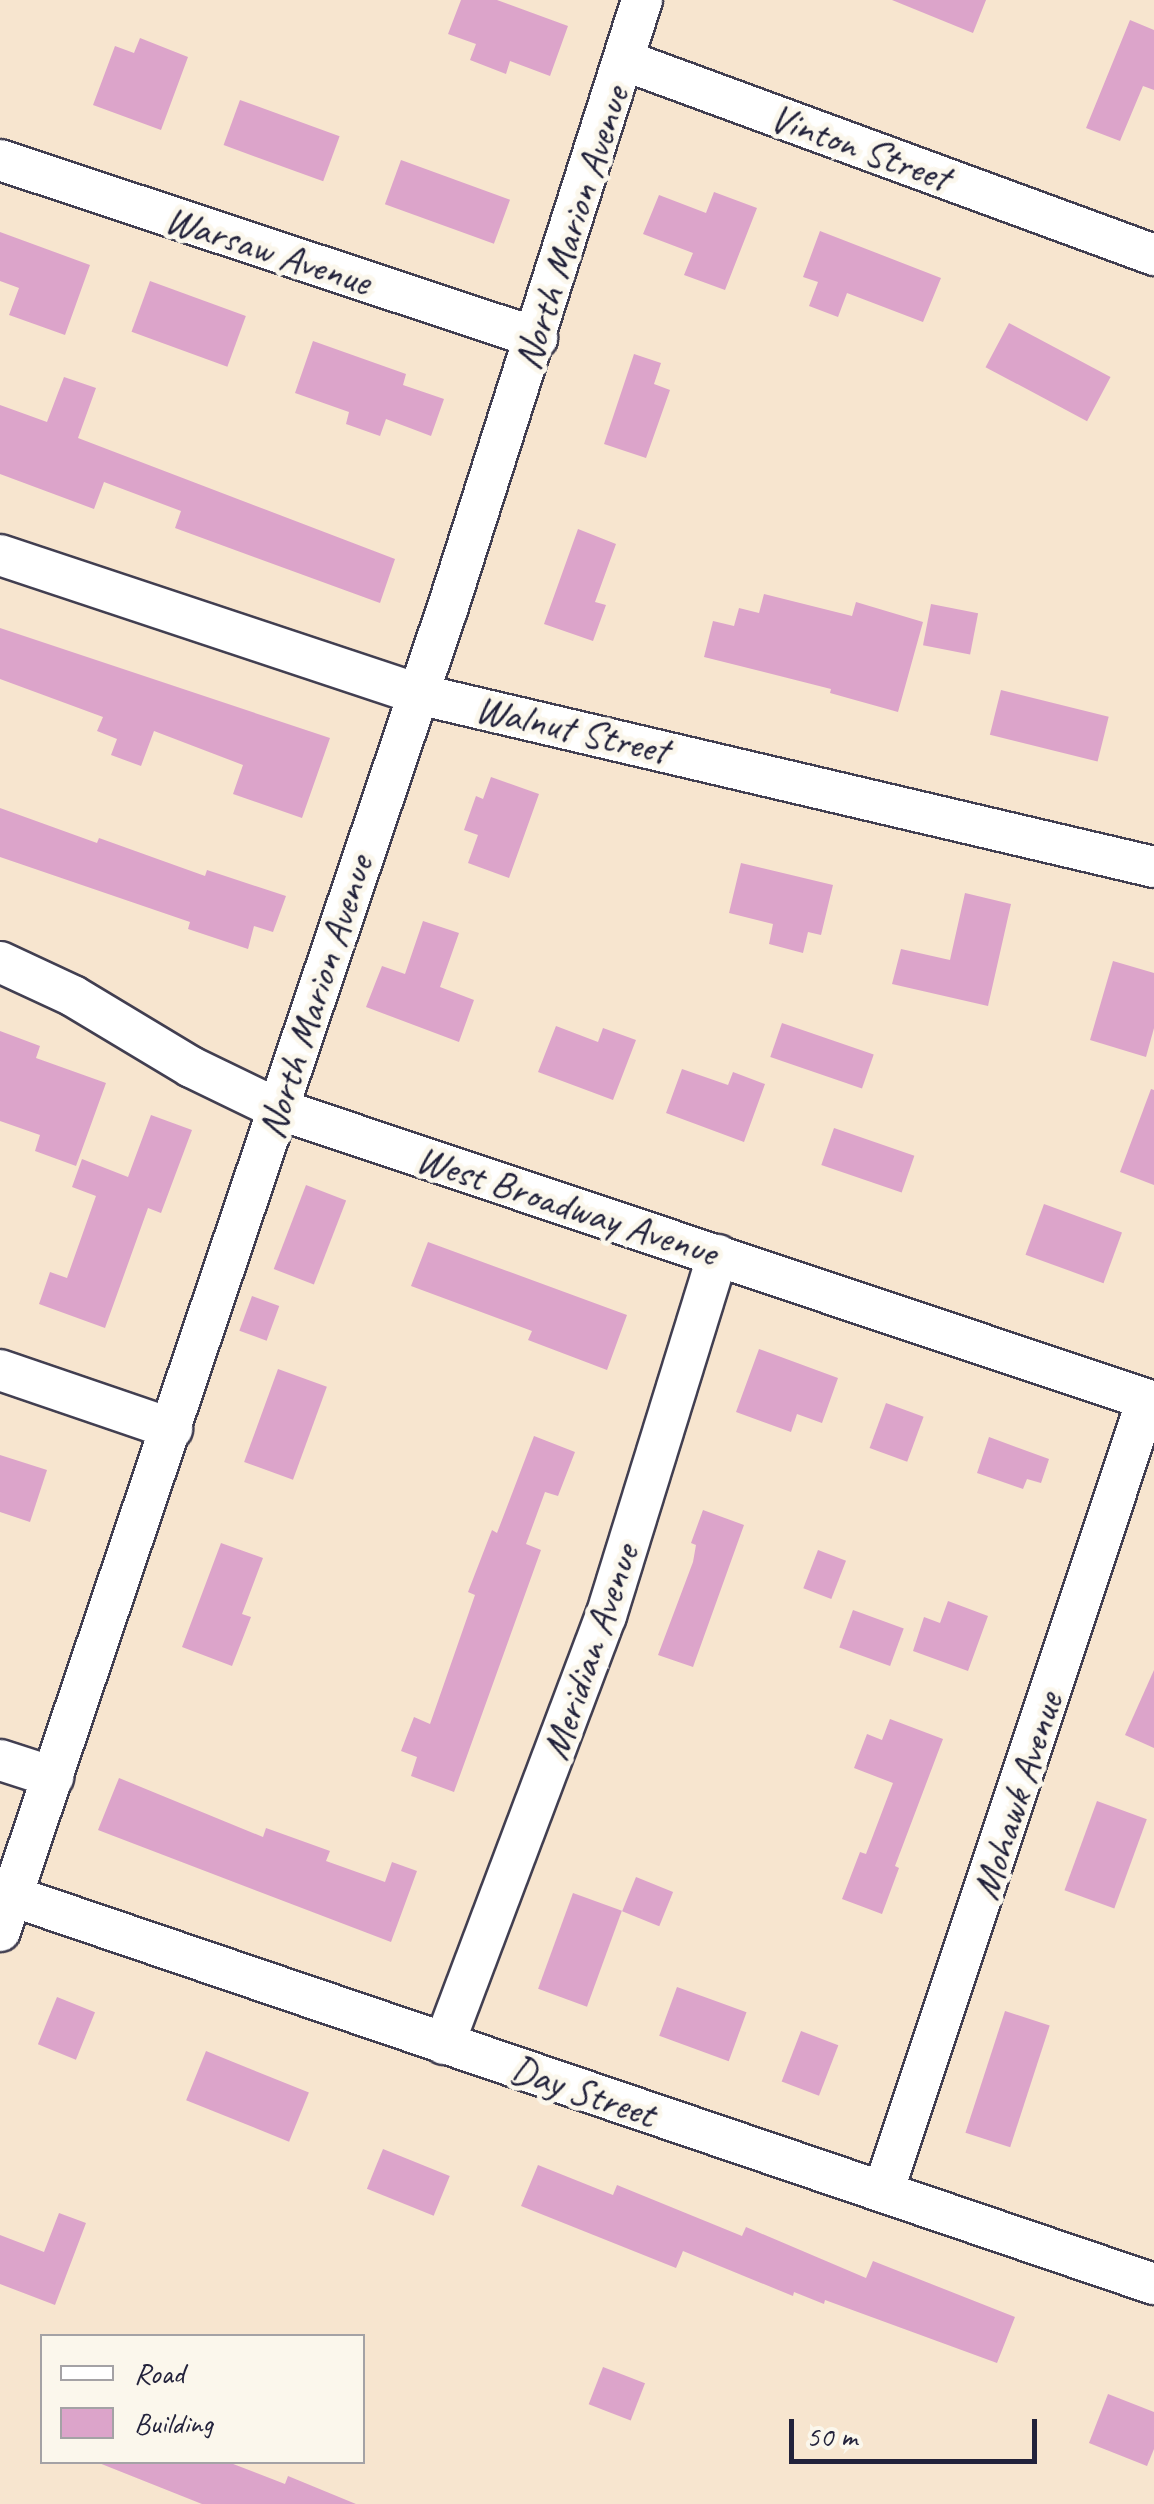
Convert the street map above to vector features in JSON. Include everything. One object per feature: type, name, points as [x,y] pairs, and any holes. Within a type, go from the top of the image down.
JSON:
[{"type":"street","points":[[626,61],[642,0]]},
{"type":"street","name":"Vinton Street","points":[[626,61],[1154,256]]},
{"type":"street","name":"North Marion Avenue","points":[[6,1914],[418,694],[626,61]]},
{"type":"street","name":"Warsaw Avenue","points":[[0,160],[537,338]]},
{"type":"street","name":"Walnut Street","points":[[0,555],[418,694],[1154,866]]},
{"type":"street","name":"West Broadway Avenue","points":[[0,962],[74,996],[191,1067],[278,1108],[1150,1401]]},
{"type":"street","name":"Meridian Avenue","points":[[444,2044],[606,1616],[718,1255]]},
{"type":"street","points":[[0,1370],[172,1429]]},
{"type":"street","name":"Mohawk Avenue","points":[[883,2192],[1150,1401]]},
{"type":"street","points":[[0,1760],[53,1776]]},
{"type":"street","name":"Day Street","points":[[6,1914],[444,2044],[1154,2284]]},
{"type":"building","points":[[461,0],[497,0],[568,26],[550,76],[510,61],[506,74],[470,60],[476,44],[448,34]]},
{"type":"building","points":[[892,0],[986,0],[973,33]]},
{"type":"building","points":[[1130,20],[1154,30],[1154,90],[1143,86],[1120,141],[1086,128]]},
{"type":"building","points":[[140,38],[188,57],[161,130],[93,105],[115,46],[134,53]]},
{"type":"building","points":[[240,100],[340,136],[323,181],[224,145]]},
{"type":"building","points":[[401,160],[510,200],[494,244],[385,204]]},
{"type":"building","points":[[714,192],[757,208],[725,290],[684,275],[693,253],[643,234],[659,195],[706,213]]},
{"type":"building","points":[[820,231],[941,278],[923,322],[847,293],[838,317],[809,306],[818,282],[803,277]]},
{"type":"building","points":[[0,232],[90,265],[65,335],[9,315],[19,288],[0,281]]},
{"type":"building","points":[[150,281],[246,316],[227,367],[132,332]]},
{"type":"building","points":[[1009,323],[1111,377],[1087,421],[986,367]]},
{"type":"building","points":[[313,341],[406,374],[403,385],[444,399],[431,436],[386,419],[380,436],[346,424],[349,412],[295,393]]},
{"type":"building","points":[[634,354],[661,363],[654,384],[670,390],[646,458],[604,444]]},
{"type":"building","points":[[64,377],[96,388],[78,438],[395,559],[380,603],[175,528],[181,511],[104,482],[94,509],[0,474],[0,405],[47,422]]},
{"type":"building","points":[[578,529],[616,544],[595,602],[606,605],[593,641],[544,624]]},
{"type":"building","points":[[764,594],[852,616],[856,602],[923,622],[898,712],[830,693],[831,689],[704,657],[713,621],[734,626],[739,608],[759,613]]},
{"type":"building","points":[[931,604],[978,613],[970,654],[923,645]]},
{"type":"building","points":[[0,628],[330,738],[302,818],[233,794],[243,765],[154,731],[141,766],[111,755],[117,739],[97,731],[103,717],[0,679]]},
{"type":"building","points":[[1001,690],[1109,717],[1098,761],[990,735]]},
{"type":"building","points":[[491,777],[539,794],[509,878],[468,863],[478,835],[464,830],[476,796],[483,799]]},
{"type":"building","points":[[0,808],[97,843],[99,838],[205,876],[207,870],[286,896],[273,932],[254,926],[248,949],[188,929],[190,922],[0,857]]},
{"type":"building","points":[[741,863],[833,885],[821,935],[808,932],[803,953],[769,944],[773,924],[729,913]]},
{"type":"building","points":[[965,893],[1011,904],[988,1006],[892,984],[901,949],[950,960]]},
{"type":"building","points":[[423,921],[459,933],[440,987],[474,1000],[459,1042],[366,1007],[382,966],[405,974]]},
{"type":"building","points":[[1113,961],[1154,973],[1154,1028],[1146,1057],[1090,1040]]},
{"type":"building","points":[[782,1023],[874,1055],[862,1089],[770,1057]]},
{"type":"building","points":[[556,1026],[598,1042],[603,1028],[636,1040],[613,1100],[538,1072]]},
{"type":"building","points":[[0,1031],[40,1046],[36,1058],[106,1083],[76,1166],[35,1151],[40,1135],[0,1121]]},
{"type":"building","points":[[682,1069],[728,1085],[733,1072],[765,1084],[744,1142],[666,1113]]},
{"type":"building","points":[[1151,1089],[1154,1090],[1154,1185],[1120,1172]]},
{"type":"building","points":[[151,1115],[192,1130],[161,1213],[148,1208],[105,1328],[39,1304],[50,1272],[67,1278],[96,1196],[72,1187],[82,1159],[128,1177]]},
{"type":"building","points":[[834,1128],[914,1156],[902,1193],[821,1165]]},
{"type":"building","points":[[306,1185],[346,1200],[314,1284],[274,1269]]},
{"type":"building","points":[[1044,1204],[1122,1232],[1104,1283],[1026,1255]]},
{"type":"building","points":[[428,1242],[627,1315],[607,1370],[528,1340],[532,1331],[411,1286]]},
{"type":"building","points":[[252,1296],[279,1306],[267,1341],[239,1331]]},
{"type":"building","points":[[759,1349],[838,1378],[822,1423],[797,1414],[791,1432],[736,1412]]},
{"type":"building","points":[[278,1369],[327,1387],[293,1480],[244,1462]]},
{"type":"building","points":[[886,1403],[924,1417],[907,1462],[870,1448]]},
{"type":"building","points":[[534,1436],[575,1452],[558,1496],[545,1492],[526,1544],[541,1550],[454,1792],[411,1776],[417,1757],[401,1751],[414,1717],[430,1724],[475,1595],[468,1592],[492,1530],[497,1533]]},
{"type":"building","points":[[989,1437],[1049,1459],[1041,1483],[1027,1479],[1023,1489],[977,1473]]},
{"type":"building","points":[[0,1455],[47,1470],[30,1522],[0,1512]]},
{"type":"building","points":[[703,1510],[744,1525],[693,1667],[658,1655],[693,1562],[696,1545],[691,1543]]},
{"type":"building","points":[[221,1543],[263,1558],[242,1614],[251,1617],[232,1666],[182,1647]]},
{"type":"building","points":[[818,1550],[846,1561],[831,1599],[803,1588]]},
{"type":"building","points":[[948,1601],[988,1616],[968,1671],[913,1651],[924,1617],[940,1623]]},
{"type":"building","points":[[853,1610],[904,1628],[890,1666],[839,1648]]},
{"type":"building","points":[[1154,1670],[1154,1748],[1125,1735]]},
{"type":"building","points":[[890,1719],[943,1739],[895,1866],[899,1868],[882,1914],[842,1899],[860,1852],[866,1854],[893,1783],[854,1768],[867,1734],[882,1740]]},
{"type":"building","points":[[119,1778],[263,1837],[266,1828],[330,1851],[326,1861],[385,1882],[392,1862],[417,1871],[391,1942],[98,1830]]},
{"type":"building","points":[[1097,1801],[1147,1819],[1114,1908],[1065,1890]]},
{"type":"building","points":[[636,1877],[673,1892],[659,1926],[622,1911]]},
{"type":"building","points":[[573,1893],[622,1911],[587,2007],[538,1989]]},
{"type":"building","points":[[677,1987],[747,2012],[729,2061],[659,2036]]},
{"type":"building","points":[[57,1997],[95,2012],[76,2060],[38,2044]]},
{"type":"building","points":[[1005,2011],[1050,2026],[1010,2147],[965,2133]]},
{"type":"building","points":[[801,2031],[838,2045],[819,2096],[782,2081]]},
{"type":"building","points":[[206,2051],[309,2093],[289,2142],[186,2100]]},
{"type":"building","points":[[383,2149],[450,2176],[434,2216],[367,2189]]},
{"type":"building","points":[[538,2165],[613,2195],[617,2185],[742,2236],[746,2227],[866,2278],[873,2261],[1015,2317],[997,2363],[825,2300],[824,2304],[794,2292],[793,2296],[683,2251],[676,2268],[521,2206]]},
{"type":"building","points":[[59,2213],[86,2223],[55,2305],[0,2284],[0,2235],[44,2252]]},
{"type":"building","points":[[603,2367],[645,2383],[631,2420],[589,2404]]},
{"type":"building","points":[[1108,2394],[1154,2412],[1154,2449],[1147,2466],[1089,2443]]},
{"type":"building","points":[[102,2464],[233,2464],[285,2484],[288,2476],[356,2504],[202,2504]]}]
